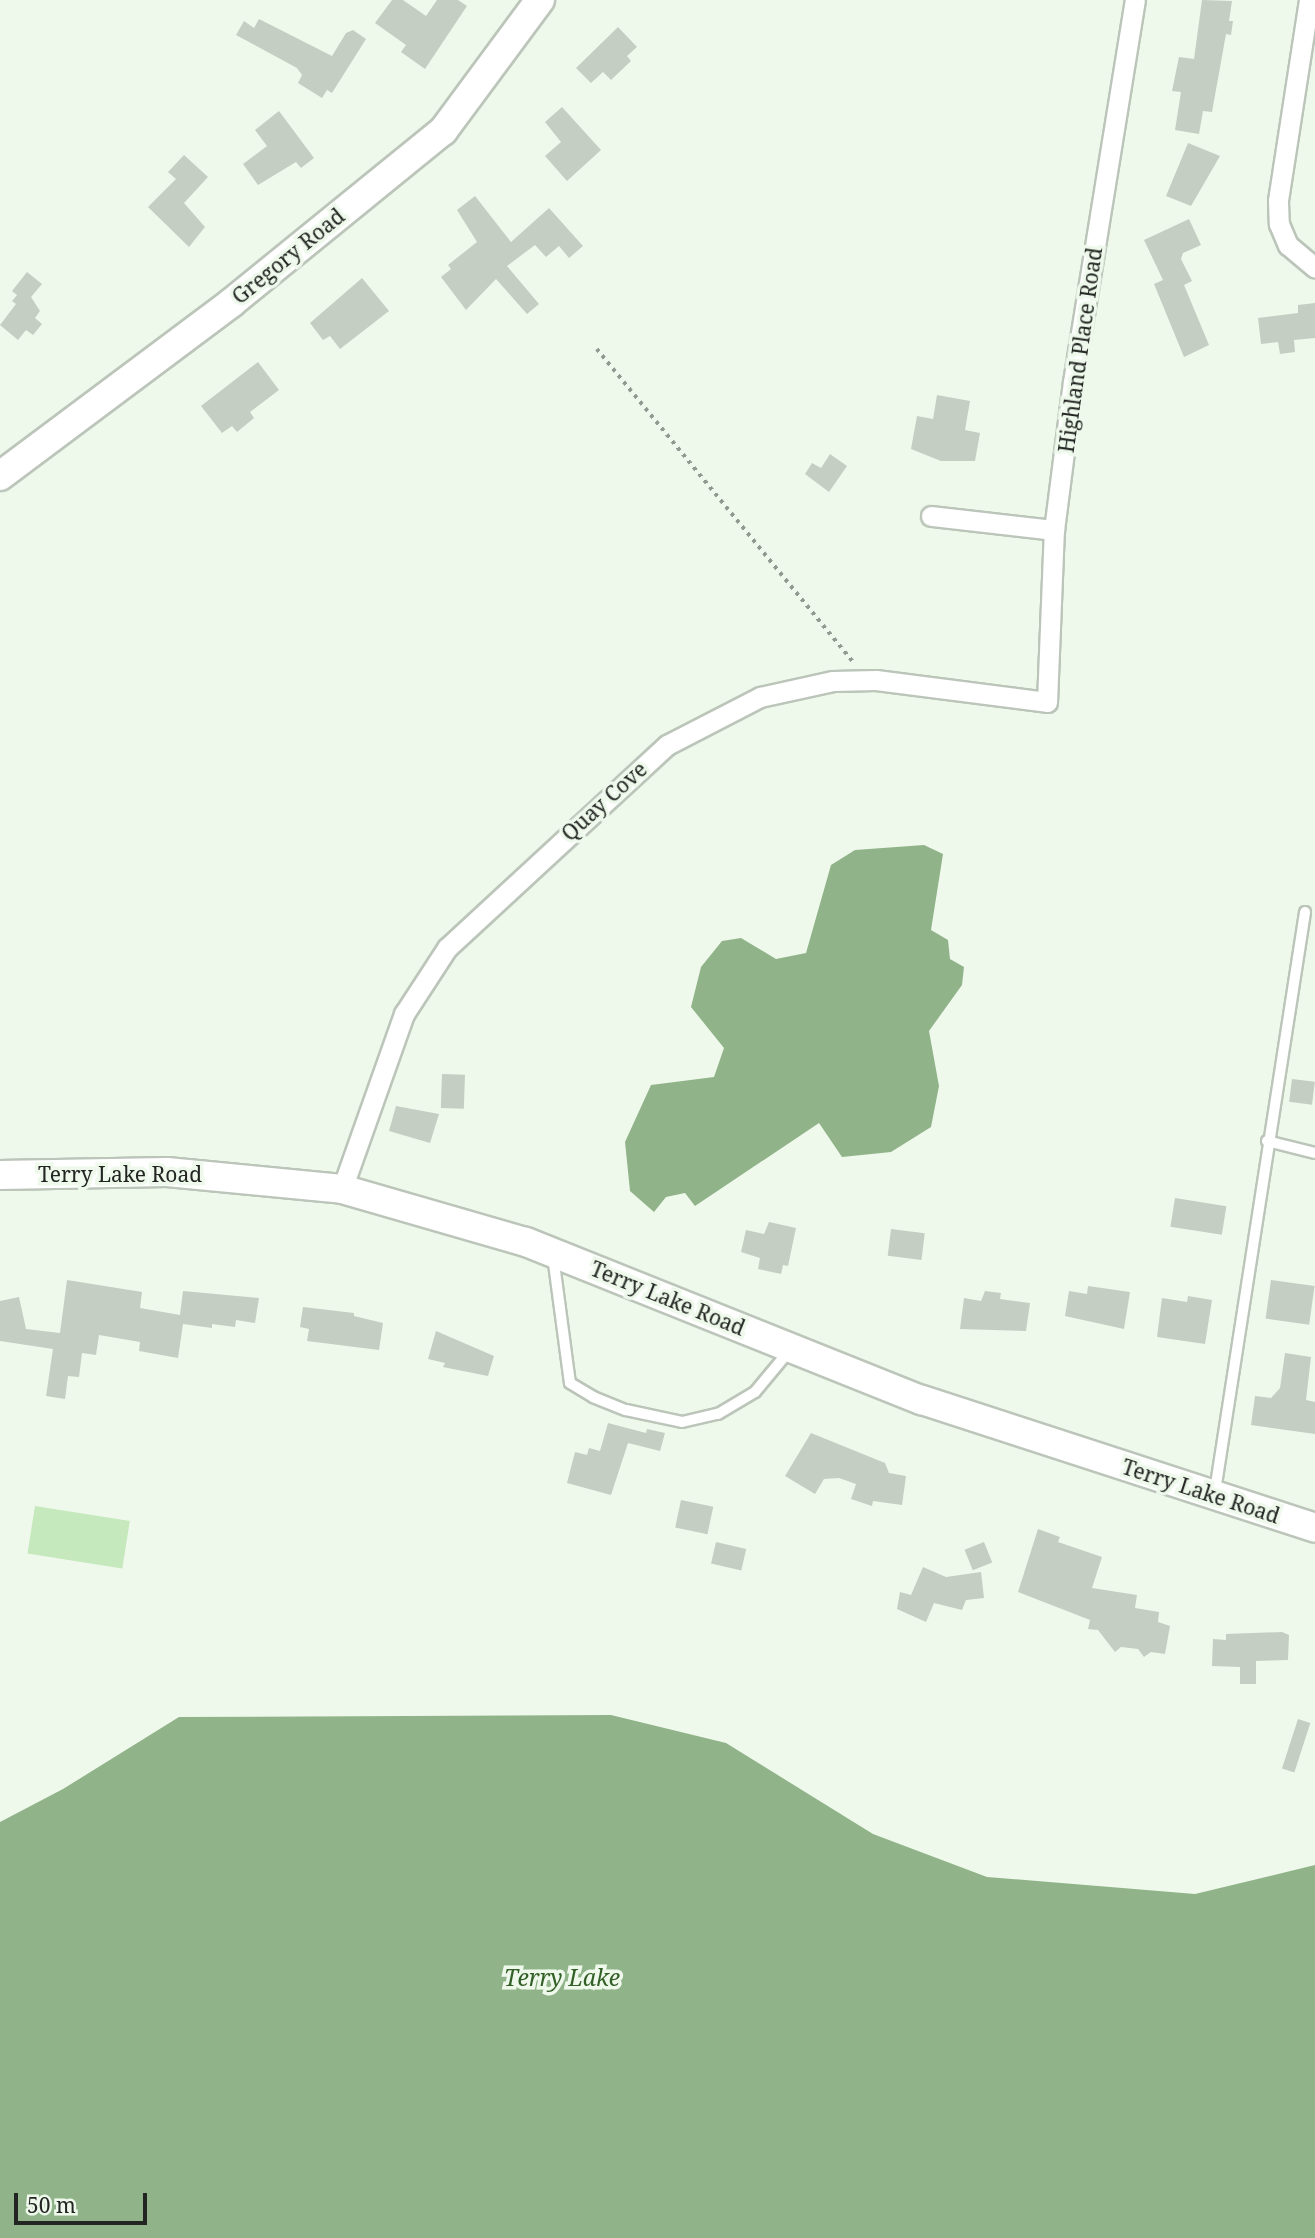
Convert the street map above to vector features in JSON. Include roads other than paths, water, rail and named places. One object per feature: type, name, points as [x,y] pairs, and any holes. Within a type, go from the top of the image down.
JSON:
[{"type":"main road","name":"Gregory Road","points":[[0,476],[231,303],[443,131],[540,0]]},
{"type":"main road","name":"Terry Lake Road","points":[[0,1175],[167,1172],[229,1174],[342,1189],[553,1252],[980,1421],[1315,1528]]},
{"type":"street","name":"Highland Place Road","points":[[1047,702],[1055,530],[1073,382],[1135,0]]},
{"type":"street","points":[[1309,0],[1278,201],[1279,224],[1288,245],[1315,268]]},
{"type":"street","points":[[931,516],[1055,530]]},
{"type":"street","name":"Quay Cove","points":[[342,1189],[404,1014],[447,948],[667,745],[760,697],[794,687],[860,681],[1047,702]]},
{"type":"lane","points":[[1214,1495],[1267,1141],[1305,912]]},
{"type":"lane","points":[[1267,1141],[1315,1153]]},
{"type":"lane","points":[[553,1252],[570,1383],[604,1401],[682,1422],[718,1414],[755,1392],[793,1348]]},
{"type":"water","points":[[924,845],[943,854],[931,930],[948,940],[950,959],[964,967],[962,985],[929,1031],[939,1086],[931,1127],[891,1152],[842,1157],[819,1123],[695,1206],[685,1193],[666,1197],[654,1212],[630,1191],[625,1142],[651,1085],[714,1077],[724,1048],[691,1007],[701,967],[722,941],[741,938],[776,959],[806,953],[831,865],[855,850]]},
{"type":"water","name":"Terry Lake","points":[[611,1715],[726,1743],[873,1834],[987,1877],[1195,1894],[1315,1865],[1315,2238],[0,2238],[0,1822],[63,1789],[179,1717]]}]
